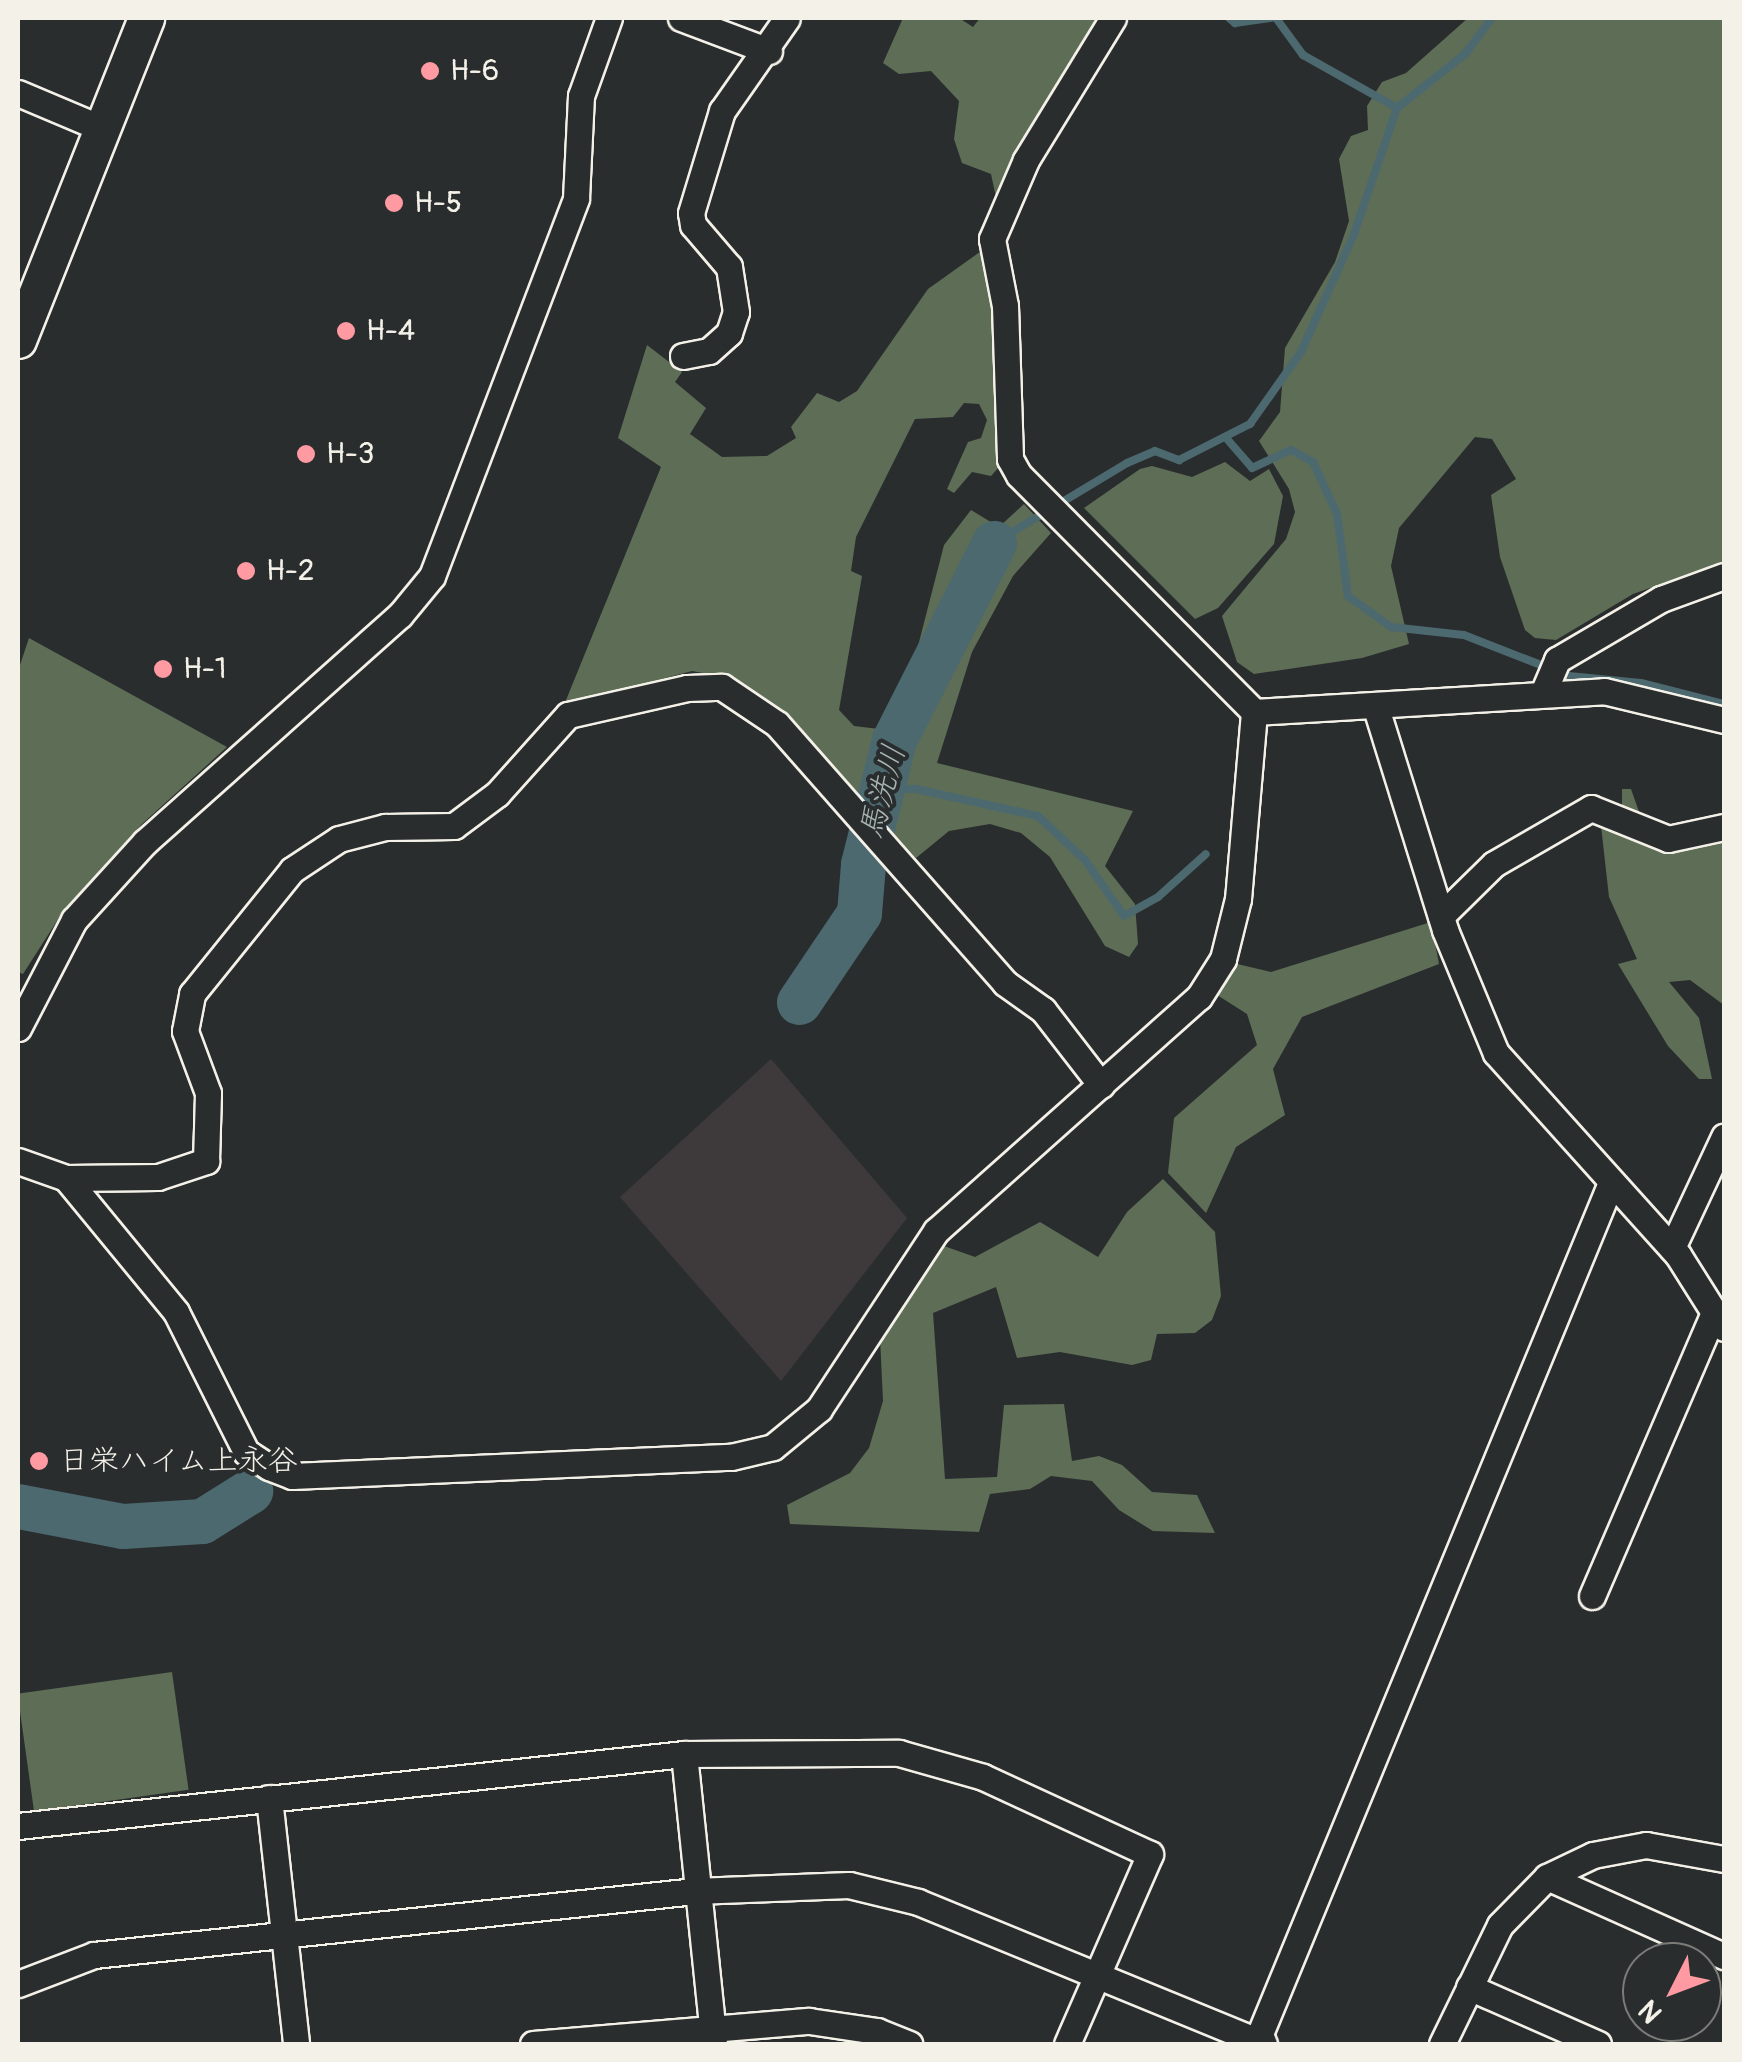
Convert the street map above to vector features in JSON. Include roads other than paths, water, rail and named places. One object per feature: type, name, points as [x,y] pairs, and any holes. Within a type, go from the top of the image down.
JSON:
[{"type":"street","points":[[18,340],[146,18]]},
{"type":"street","points":[[18,1028],[74,920],[144,842],[400,615],[432,576],[576,198],[581,96],[608,18]]},
{"type":"street","points":[[681,18],[769,51]]},
{"type":"street","points":[[684,356],[709,351],[729,333],[736,312],[729,267],[693,225],[691,213],[722,111],[769,51],[787,18]]},
{"type":"street","points":[[1113,18],[1026,160],[992,239],[1005,306],[1010,459],[1045,504],[1254,712],[1376,708],[1545,688],[1604,690],[1724,720]]},
{"type":"street","points":[[18,94],[102,128]]},
{"type":"street","points":[[1545,688],[1556,660],[1661,598],[1724,576]]},
{"type":"street","points":[[18,1161],[66,1178],[158,1177],[206,1161],[208,1093],[185,1030],[204,974],[292,870],[339,839],[385,826],[454,826],[497,794],[568,715],[687,688],[722,687],[777,724],[1005,982],[1043,1010],[1101,1085]]},
{"type":"street","points":[[1376,708],[1440,916],[1496,1054],[1672,1248],[1720,1319],[1592,1596]]},
{"type":"street","points":[[66,1178],[176,1312],[246,1452],[269,1468],[292,1476],[731,1457],[773,1447],[808,1422],[936,1231],[1199,997],[1223,959],[1238,899],[1254,712]]},
{"type":"street","points":[[1440,916],[1494,864],[1591,808],[1668,839],[1724,828]]},
{"type":"street","points":[[1672,1248],[1724,1137]]},
{"type":"street","points":[[18,1984],[94,1955],[695,1891],[849,1885],[918,1902],[1258,2043],[1610,1184]]},
{"type":"street","points":[[18,1826],[684,1754],[898,1752],[983,1777],[1150,1854],[1067,2044]]},
{"type":"street","points":[[684,1754],[695,1891],[714,2034]]},
{"type":"street","points":[[270,1798],[296,2044]]},
{"type":"street","points":[[1442,2044],[1500,1925],[1548,1877],[1593,1855],[1646,1845],[1724,1859]]},
{"type":"street","points":[[1548,1877],[1724,1956]]},
{"type":"street","points":[[1469,1987],[1598,2044]]},
{"type":"street","points":[[534,2044],[714,2034],[809,2021],[877,2031],[910,2044]]},
{"type":"waterway","points":[[1229,18],[1235,23],[1272,18]]},
{"type":"waterway","points":[[1276,18],[1303,55],[1397,108]]},
{"type":"waterway","points":[[994,543],[1127,463],[1155,451],[1179,460],[1250,424],[1301,352],[1354,234],[1397,108],[1465,54],[1492,18]]},
{"type":"waterway","points":[[1227,439],[1252,468],[1291,450],[1313,462],[1337,514],[1348,596],[1391,627],[1464,635],[1569,676],[1641,683],[1724,704]]},
{"type":"waterway","name":"馬洗川","points":[[799,1002],[859,913],[863,864],[894,740],[994,543]]},
{"type":"waterway","points":[[882,790],[916,789],[1038,816],[1085,860],[1124,916],[1158,897],[1206,854]]},
{"type":"waterway","name":"馬洗川","points":[[18,1506],[123,1526],[202,1521],[250,1491]]},
{"type":"place","name":"H-6","points":[[430,71]]},
{"type":"place","name":"H-5","points":[[394,203]]},
{"type":"place","name":"H-4","points":[[346,331]]},
{"type":"place","name":"H-3","points":[[306,454]]},
{"type":"place","name":"H-2","points":[[246,571]]},
{"type":"place","name":"H-1","points":[[163,669]]},
{"type":"place","name":"日栄ハイム上永谷","points":[[39,1461]]}]
